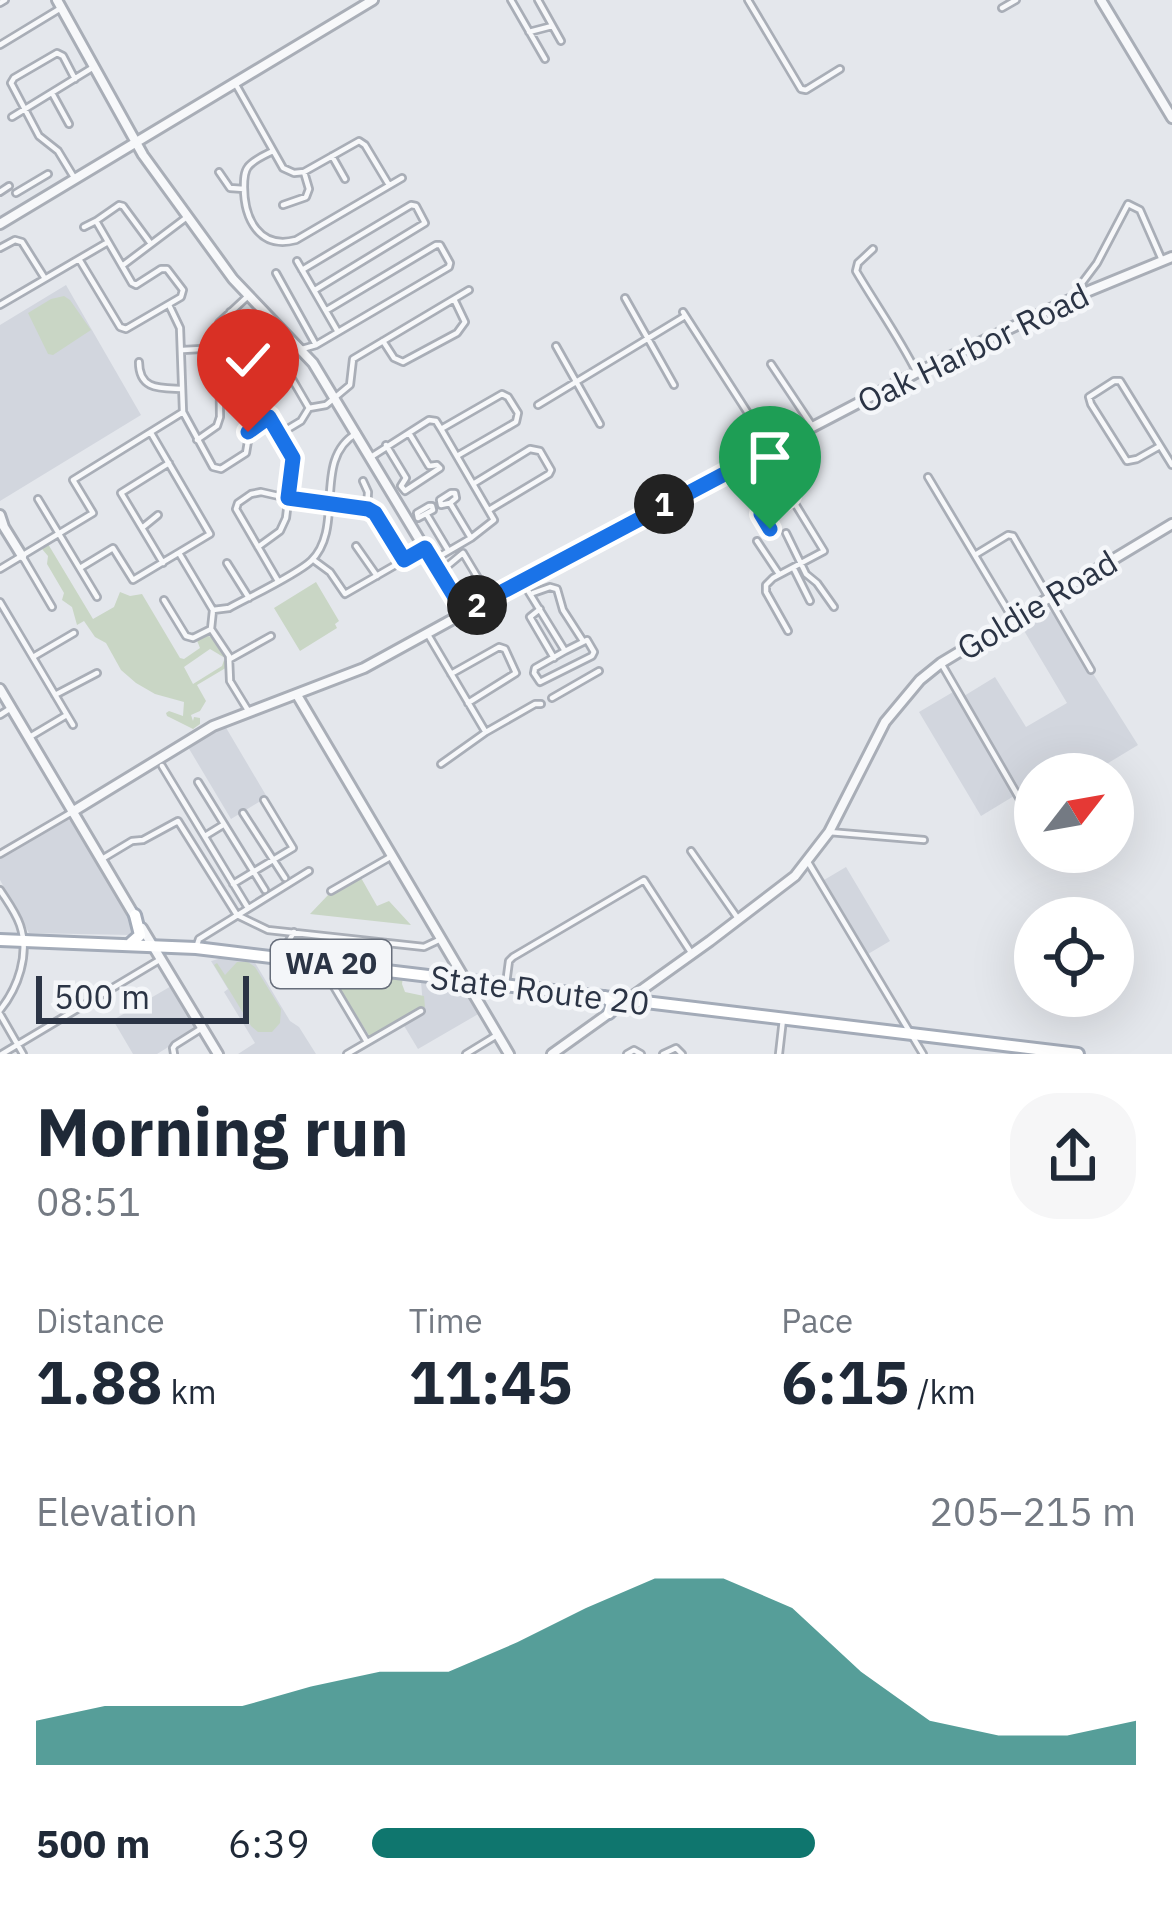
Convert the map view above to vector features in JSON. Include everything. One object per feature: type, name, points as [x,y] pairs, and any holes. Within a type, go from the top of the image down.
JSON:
[{"type":"main road","points":[[128,944],[140,935],[135,915]]},
{"type":"main road","name":"State Route 20","points":[[0,940],[196,948],[627,1000],[644,995],[783,1018],[1078,1054]]},
{"type":"main road","points":[[447,979],[456,974],[457,967]]},
{"type":"main road","points":[[473,994],[482,982]]},
{"type":"main road","points":[[604,997],[612,1003],[609,1013]]},
{"type":"main road","points":[[893,1032],[901,1024],[900,1015]]},
{"type":"main road","points":[[922,1051],[928,1036]]},
{"type":"street","points":[[0,224],[373,0]]},
{"type":"street","points":[[511,0],[544,58]]},
{"type":"street","points":[[538,0],[561,41]]},
{"type":"street","points":[[748,0],[801,89],[840,69]]},
{"type":"street","points":[[1002,8],[1016,0]]},
{"type":"street","points":[[1101,0],[1172,118]]},
{"type":"street","points":[[0,45],[59,4],[135,143],[248,296],[302,350],[464,612]]},
{"type":"street","points":[[529,32],[552,26]]},
{"type":"street","points":[[75,79],[57,53],[14,78],[11,85],[39,136],[59,152],[76,179]]},
{"type":"street","points":[[12,117],[92,68]]},
{"type":"street","points":[[235,83],[283,168],[304,172],[359,140],[389,185]]},
{"type":"street","points":[[52,93],[69,124]]},
{"type":"street","points":[[273,151],[248,167],[245,210],[259,232],[286,242],[402,178]]},
{"type":"street","points":[[332,156],[345,179]]},
{"type":"street","points":[[219,172],[230,188],[244,189]]},
{"type":"street","points":[[283,205],[305,197],[309,189],[304,172]]},
{"type":"street","points":[[16,193],[48,174]]},
{"type":"street","points":[[0,192],[9,186]]},
{"type":"street","points":[[1084,293],[1082,283],[1128,204],[1140,210],[1167,259]]},
{"type":"street","points":[[84,227],[123,206],[151,244]]},
{"type":"street","points":[[302,270],[416,206],[424,224],[315,290]]},
{"type":"street","points":[[122,266],[187,217]]},
{"type":"street","points":[[79,259],[122,328],[184,293],[170,271],[161,269],[134,285],[96,221]]},
{"type":"street","points":[[0,248],[15,240],[22,242],[45,279]]},
{"type":"street","points":[[0,305],[108,242]]},
{"type":"street","points":[[302,350],[449,267],[450,262],[436,244],[327,310]]},
{"type":"street","points":[[873,249],[857,262],[856,271],[917,373]]},
{"type":"street","name":"Oak Harbor Road","points":[[72,812],[213,726],[364,668],[812,426],[1084,293],[1167,259]]},
{"type":"street","points":[[297,261],[338,332]]},
{"type":"street","points":[[277,273],[316,345]]},
{"type":"street","points":[[309,408],[335,399],[351,383],[353,359],[470,290]]},
{"type":"street","points":[[197,440],[219,424],[219,323],[248,296]]},
{"type":"street","points":[[625,298],[674,385]]},
{"type":"street","points":[[383,341],[394,358],[403,362],[457,333],[465,322],[454,299]]},
{"type":"street","points":[[168,304],[179,323],[182,412],[213,466],[221,469],[246,452],[248,432],[269,417]]},
{"type":"street","points":[[230,311],[288,372],[309,408]]},
{"type":"street","points":[[538,405],[684,314],[824,551],[768,581],[765,588],[788,631]]},
{"type":"street","points":[[556,346],[601,424]]},
{"type":"street","points":[[181,350],[220,349]]},
{"type":"street","points":[[139,362],[140,374],[151,387],[181,388]]},
{"type":"street","points":[[771,364],[812,426]]},
{"type":"street","points":[[221,372],[242,378],[280,433],[294,463],[286,518],[280,531],[258,547]]},
{"type":"street","points":[[1160,446],[1132,461],[1124,458],[1088,398],[1118,380],[1160,446],[1172,465]]},
{"type":"street","points":[[441,429],[500,395],[508,397],[518,413],[517,421],[457,456]]},
{"type":"street","points":[[280,433],[301,422],[309,408]]},
{"type":"street","points":[[0,569],[93,513],[73,480],[182,412]]},
{"type":"street","points":[[371,457],[433,419],[490,510],[494,522],[432,561]]},
{"type":"street","points":[[386,445],[406,478],[401,487],[405,491],[440,468],[429,466],[408,432]]},
{"type":"street","points":[[80,568],[113,548],[134,580],[210,534],[151,433]]},
{"type":"street","points":[[213,610],[249,598],[312,560],[326,530],[331,474],[340,447],[357,433]]},
{"type":"street","points":[[473,484],[530,449],[540,451],[549,474],[490,510]]},
{"type":"street","points":[[163,563],[121,493],[169,463]]},
{"type":"street","points":[[928,477],[1013,619]]},
{"type":"street","points":[[363,481],[368,509]]},
{"type":"street","points":[[278,581],[236,509],[251,494],[368,509],[379,517],[404,560]]},
{"type":"street","points":[[770,529],[761,514],[790,496]]},
{"type":"street","points":[[38,499],[97,597]]},
{"type":"street","points":[[451,503],[471,538]]},
{"type":"street","points":[[0,515],[52,607]]},
{"type":"street","points":[[142,528],[158,515]]},
{"type":"street","points":[[428,515],[448,550]]},
{"type":"street","name":"Goldie Road","points":[[644,995],[782,888],[808,862],[829,832],[885,722],[941,663],[1172,524]]},
{"type":"street","points":[[786,533],[811,601]]},
{"type":"street","points":[[975,555],[1010,534],[1091,670]]},
{"type":"street","points":[[757,541],[779,574]]},
{"type":"street","points":[[356,546],[377,576]]},
{"type":"street","points":[[312,560],[330,572],[346,594],[425,548]]},
{"type":"street","points":[[179,553],[213,610],[211,629],[230,659],[230,681],[249,712]]},
{"type":"street","points":[[439,573],[463,554],[490,598]]},
{"type":"street","points":[[227,563],[249,598]]},
{"type":"street","points":[[797,565],[834,607]]},
{"type":"street","points":[[523,581],[565,651]]},
{"type":"street","points":[[531,593],[550,587],[557,590],[563,610],[583,641]]},
{"type":"street","points":[[164,600],[186,636],[193,638],[211,629]]},
{"type":"street","points":[[0,602],[73,724]]},
{"type":"street","points":[[540,609],[530,617],[554,658]]},
{"type":"street","points":[[33,657],[74,633]]},
{"type":"street","points":[[427,633],[486,732]]},
{"type":"street","points":[[230,659],[271,637]]},
{"type":"street","points":[[583,641],[589,642],[594,655],[540,682],[535,668],[565,651],[583,641]]},
{"type":"street","points":[[452,674],[499,647],[505,649],[517,674],[469,703]]},
{"type":"street","points":[[941,663],[1014,789]]},
{"type":"street","points":[[552,698],[599,671]]},
{"type":"street","points":[[560,673],[572,686]]},
{"type":"street","points":[[55,694],[97,674]]},
{"type":"street","points":[[0,689],[218,1054]]},
{"type":"street","points":[[297,695],[509,1054]]},
{"type":"street","points":[[440,764],[486,732],[541,704]]},
{"type":"street","points":[[0,715],[11,708]]},
{"type":"street","points":[[28,738],[67,715]]},
{"type":"street","points":[[162,766],[248,908]]},
{"type":"street","points":[[198,782],[265,890]]},
{"type":"street","points":[[233,884],[293,848],[264,800]]},
{"type":"street","points":[[0,854],[72,812]]},
{"type":"street","points":[[243,813],[285,878]]},
{"type":"street","points":[[101,860],[178,821],[237,916],[268,930],[424,946],[441,939]]},
{"type":"street","points":[[205,836],[223,825]]},
{"type":"street","points":[[829,832],[924,840]]},
{"type":"street","points":[[691,851],[739,920]]},
{"type":"street","points":[[332,891],[392,856]]},
{"type":"street","points":[[808,862],[922,1051]]},
{"type":"street","points":[[196,948],[199,939],[309,871]]},
{"type":"street","points":[[506,985],[513,957],[644,880],[692,954]]},
{"type":"street","points":[[0,890],[23,940],[14,993],[0,1012],[23,1054]]},
{"type":"street","points":[[279,958],[294,932]]},
{"type":"street","points":[[2,1054],[160,950]]},
{"type":"street","points":[[332,964],[332,985],[367,1042]]},
{"type":"street","points":[[552,1054],[627,1000]]},
{"type":"street","points":[[347,1054],[421,1012]]},
{"type":"street","points":[[779,1054],[783,1018]]},
{"type":"street","points":[[174,1054],[175,1045],[202,1028]]},
{"type":"street","points":[[466,1054],[497,1035]]},
{"type":"street","points":[[663,1054],[680,1051]]},
{"type":"street","points":[[627,1054],[639,1052]]},
{"type":"shaded area","points":[[66,285],[141,415],[0,501],[0,325]]},
{"type":"shaded area","points":[[1053,610],[1138,745],[1125,753],[1014,753],[1014,779],[964,696],[995,677],[1026,727],[1067,703],[1023,629]]},
{"type":"shaded area","points":[[953,692],[1014,796],[981,816],[919,712]]},
{"type":"shaded area","points":[[225,726],[267,797],[231,819],[188,747]]},
{"type":"shaded area","points":[[66,819],[137,932],[29,933],[0,880],[0,858]]},
{"type":"shaded area","points":[[846,867],[890,941],[868,954],[824,880]]},
{"type":"shaded area","points":[[211,961],[254,961],[316,1054],[238,1054],[255,1043]]},
{"type":"shaded area","points":[[421,982],[463,987],[480,1013],[418,1049],[400,1019],[423,1005]]},
{"type":"shaded area","points":[[173,985],[199,1028],[157,1054],[133,1054],[113,1020]]},
{"type":"green space","points":[[64,296],[91,330],[48,354],[28,313]]},
{"type":"green space","points":[[48,544],[93,619],[114,607],[120,592],[142,594],[180,658],[200,648],[196,638],[213,638],[225,658],[210,649],[184,667],[193,684],[224,660],[229,666],[197,685],[206,701],[191,715],[193,721],[200,718],[200,724],[193,729],[167,716],[169,711],[183,716],[184,702],[136,683],[84,621],[77,625],[47,564],[42,549]]},
{"type":"green space","points":[[316,582],[339,621],[337,628],[300,651],[274,608]]},
{"type":"green space","points":[[360,876],[377,906],[389,901],[411,925],[310,914],[329,894]]},
{"type":"green space","points":[[237,962],[255,967],[281,1009],[280,1023],[272,1032],[258,1032],[251,1026],[214,965],[225,975]]},
{"type":"green space","points":[[337,967],[403,976],[405,992],[424,996],[425,1007],[370,1037],[334,980]]},
{"type":"route","points":[[248,432],[269,417],[280,433],[294,463],[288,498],[375,513],[404,560],[425,548],[464,612],[764,453],[790,496],[761,514],[770,529]]}]
